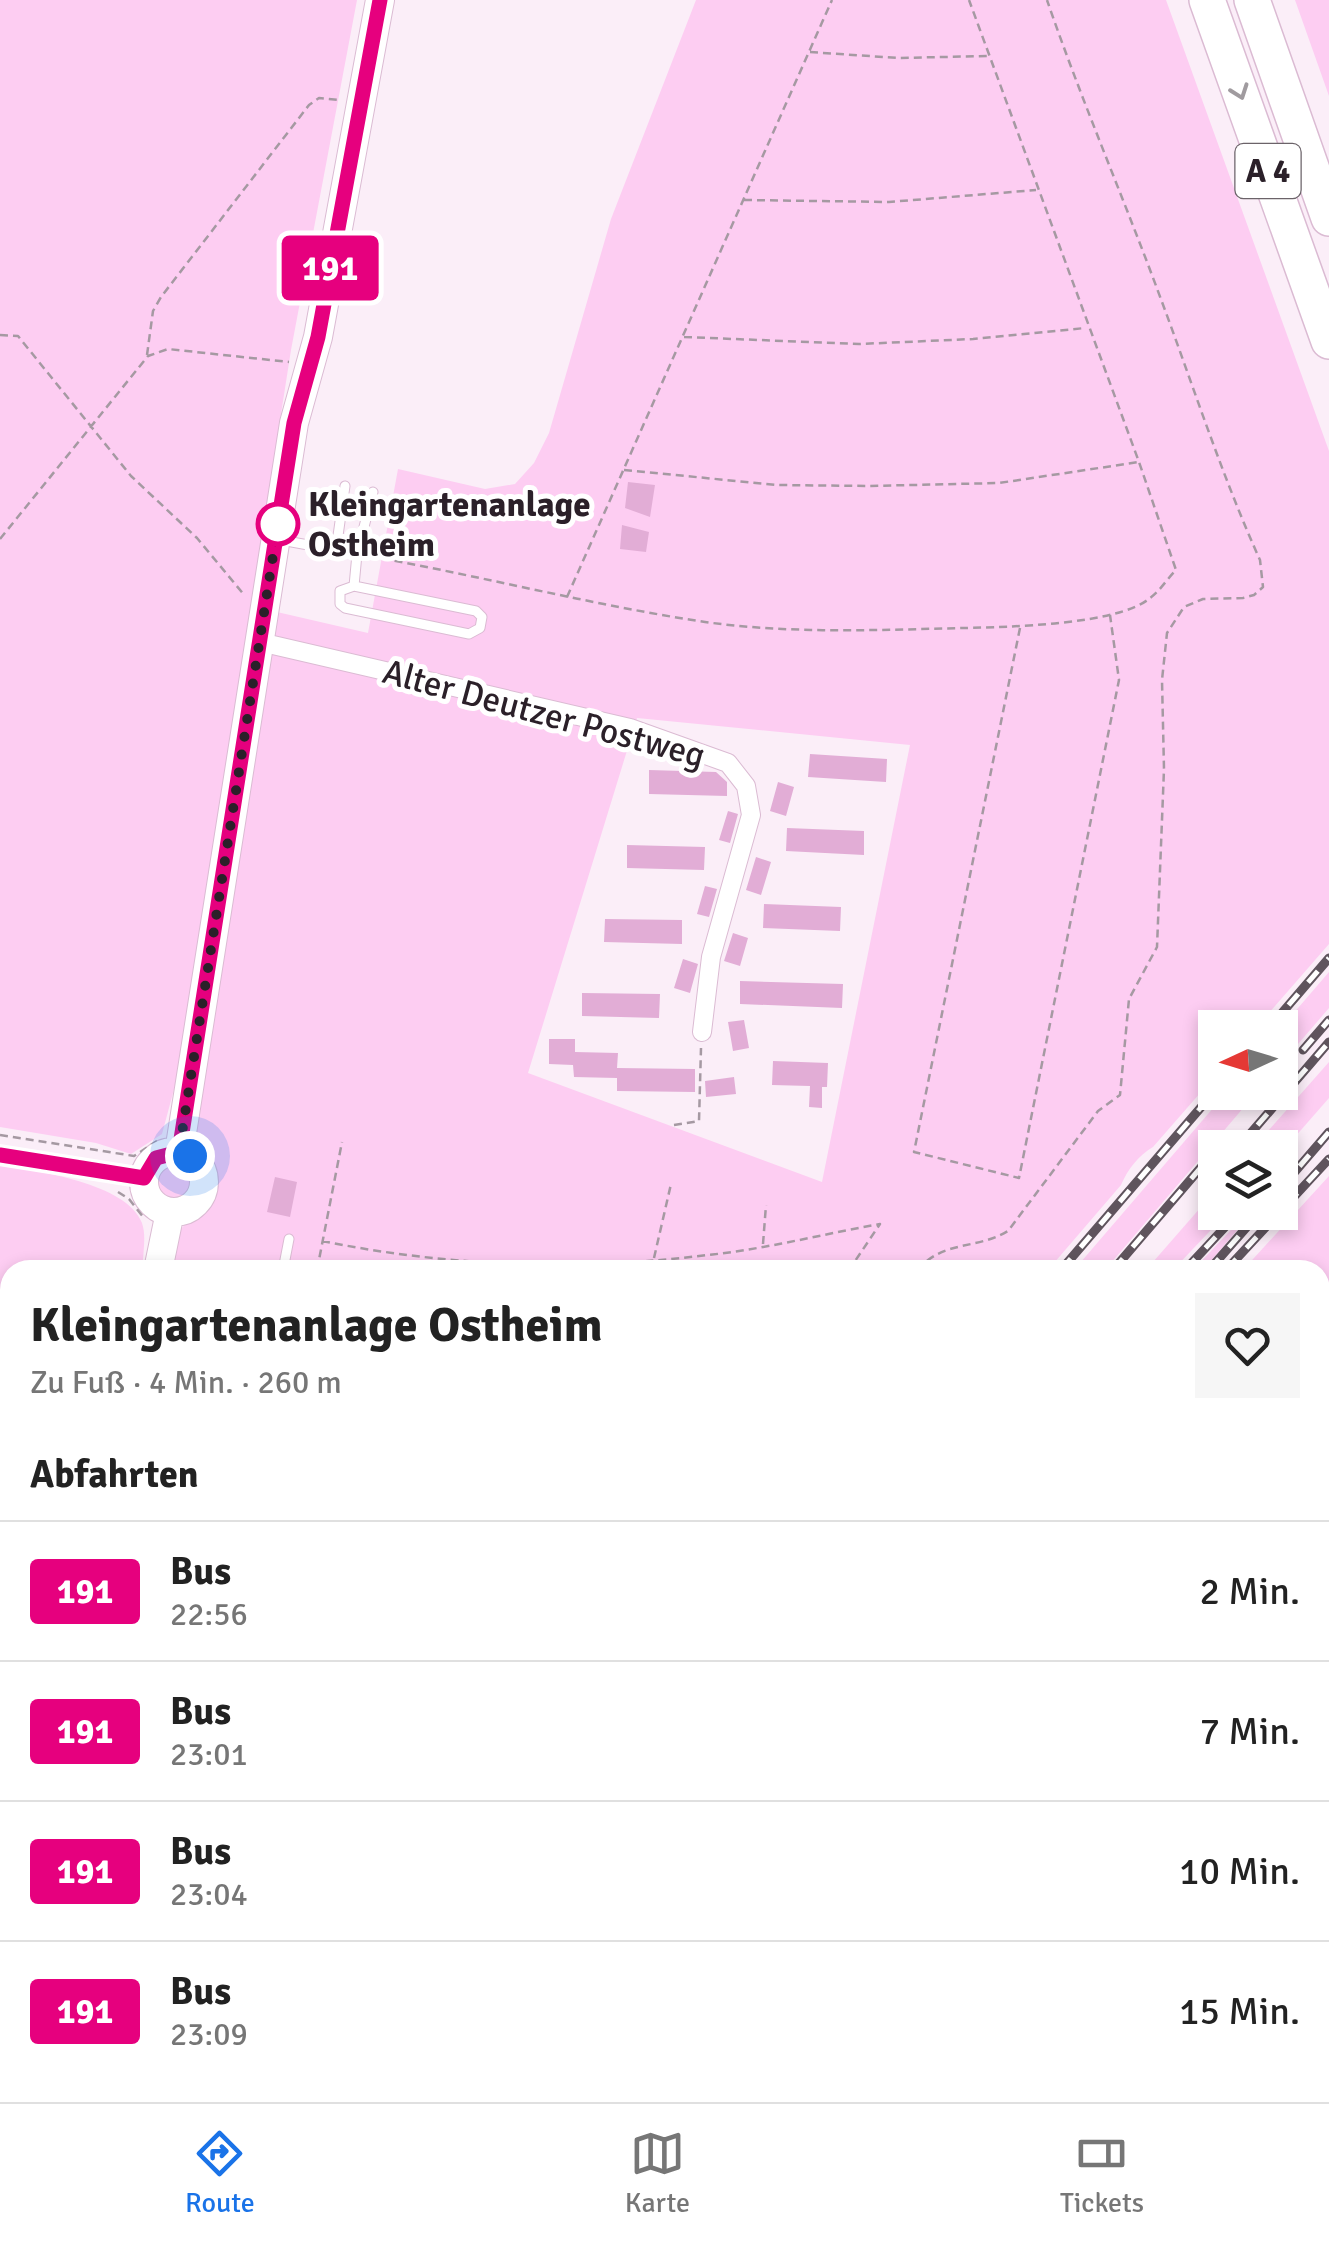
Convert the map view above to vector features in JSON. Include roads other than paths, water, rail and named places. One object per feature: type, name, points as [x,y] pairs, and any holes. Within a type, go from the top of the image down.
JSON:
[{"type":"highway","name":"A 4","points":[[1207,0],[1329,341]]},
{"type":"highway","name":"A 4","points":[[1252,0],[1329,218]]},
{"type":"street","points":[[179,1152],[294,423],[318,337],[380,0]]},
{"type":"street","name":"Alter Deutzer Postweg","points":[[260,642],[630,728],[728,763],[746,786],[751,815],[710,957],[702,1032]]},
{"type":"street","points":[[158,1220],[192,1207],[204,1187],[199,1164],[190,1156],[179,1152],[156,1158],[144,1178],[158,1220],[158,1260]]},
{"type":"street","points":[[0,1155],[144,1178]]},
{"type":"lane","points":[[336,550],[345,486]]},
{"type":"lane","points":[[354,586],[357,554],[373,492]]},
{"type":"lane","points":[[276,539],[357,554]]},
{"type":"lane","points":[[354,586],[476,611],[482,617],[480,628],[470,634],[346,608],[340,604],[340,591],[354,586]]},
{"type":"lane","points":[[285,1260],[290,1240]]},
{"type":"railway","points":[[1284,1010],[1329,958]]},
{"type":"railway","points":[[1303,1050],[1329,1020]]},
{"type":"railway","points":[[1253,1130],[1329,1042]]},
{"type":"railway","points":[[1070,1260],[1199,1110]]},
{"type":"railway","points":[[1298,1168],[1329,1132]]},
{"type":"railway","points":[[1235,1260],[1329,1159]]},
{"type":"railway","points":[[1122,1260],[1198,1171]]},
{"type":"railway","points":[[1194,1260],[1222,1230]]},
{"type":"railway","points":[[1218,1260],[1244,1230]]},
{"type":"place","name":"Kleingartenanlage Ostheim","points":[[278,524]]}]
